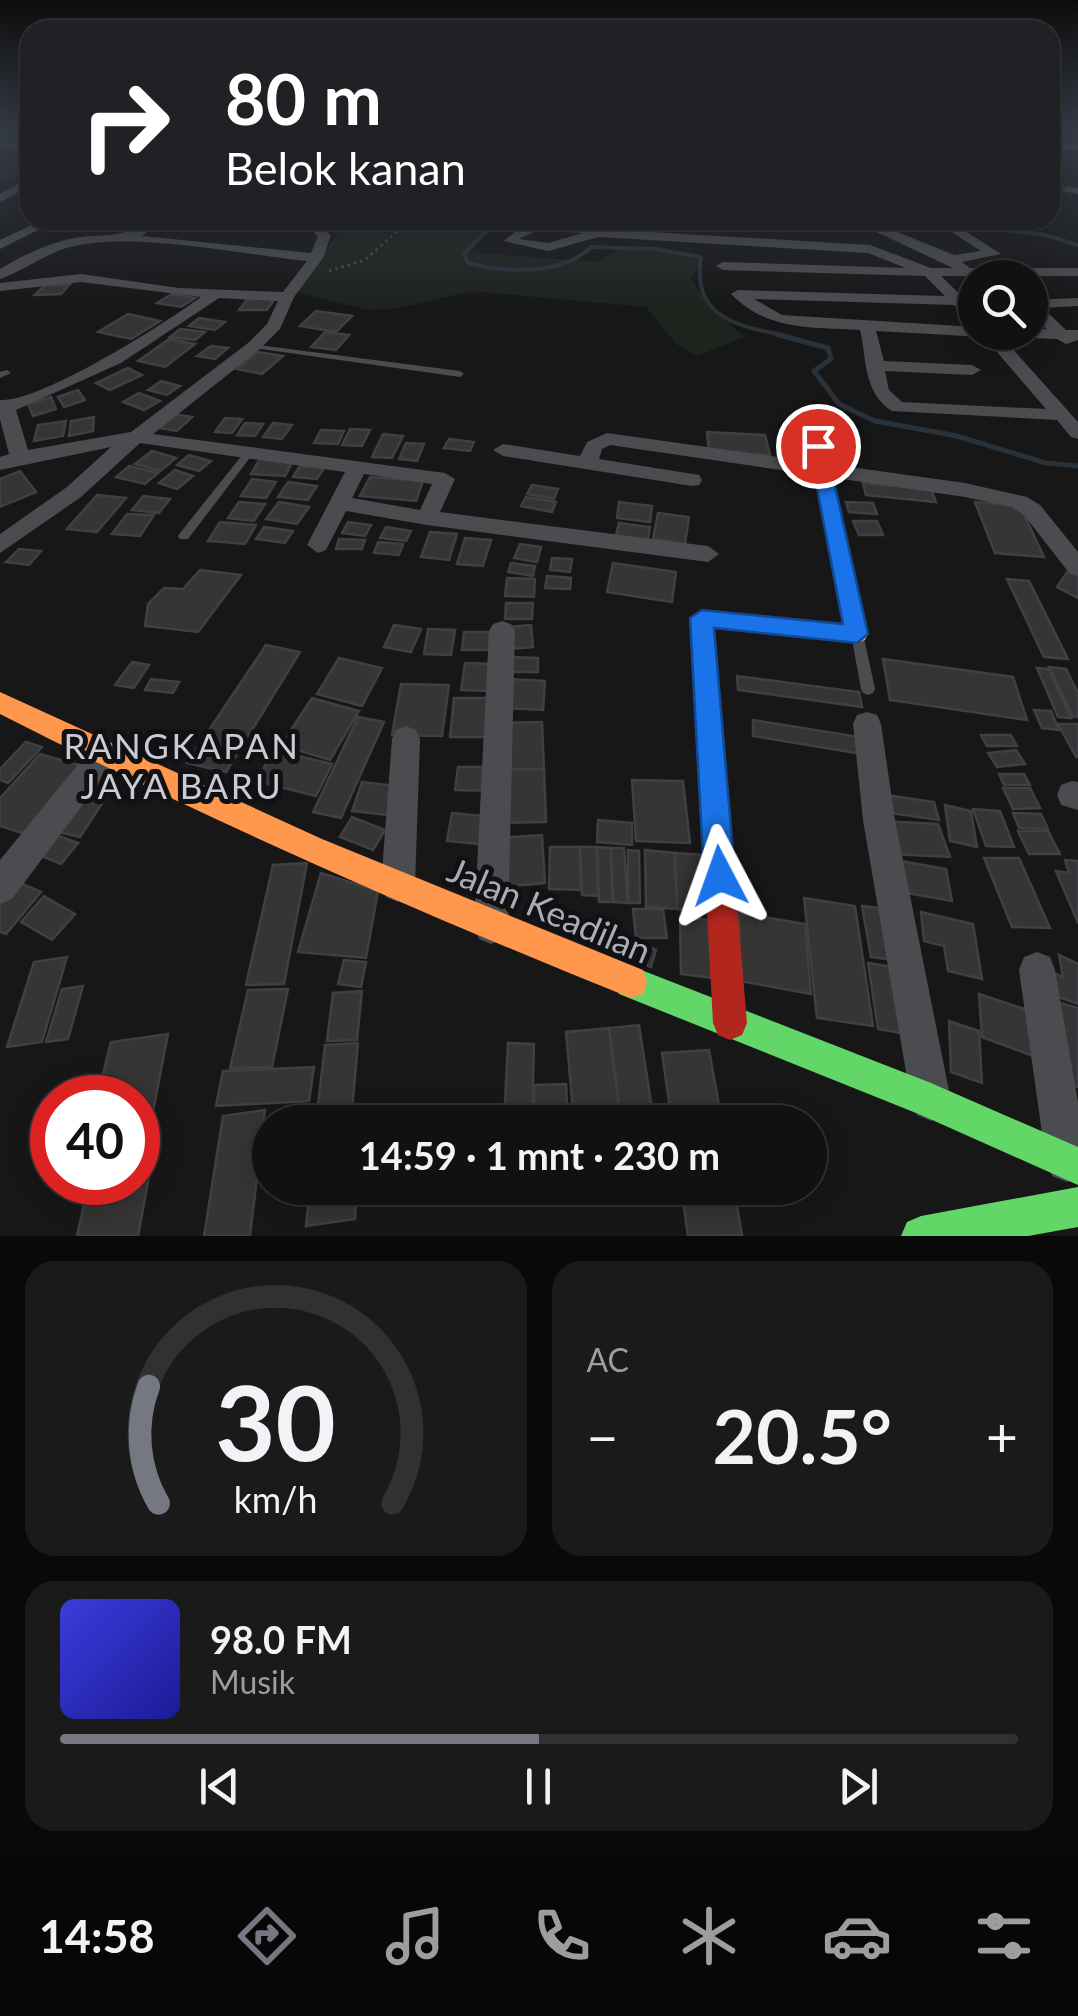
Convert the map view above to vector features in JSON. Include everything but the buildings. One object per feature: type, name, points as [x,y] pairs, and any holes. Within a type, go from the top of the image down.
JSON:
[{"type":"main road","points":[[730,1023],[702,618],[857,634],[821,457]]},
{"type":"main road","name":"Jalan Keadilan","points":[[0,702],[104,754],[491,927],[930,1101],[1073,1163]]},
{"type":"main road","points":[[921,1236],[1078,1206]]},
{"type":"street","points":[[0,245],[31,230]]},
{"type":"street","points":[[126,242],[141,230]]},
{"type":"street","points":[[0,544],[74,492],[135,437],[254,346],[274,326],[287,296],[322,264],[323,230]]},
{"type":"street","points":[[528,230],[518,232],[510,242],[548,247],[599,233]]},
{"type":"street","points":[[562,230],[712,242],[770,238],[870,249]]},
{"type":"street","points":[[709,230],[712,242]]},
{"type":"street","points":[[822,230],[830,246]]},
{"type":"street","points":[[831,230],[930,272],[958,298]]},
{"type":"street","points":[[881,230],[958,265]]},
{"type":"street","points":[[949,258],[986,258],[994,254],[956,230]]},
{"type":"street","points":[[0,275],[20,262],[73,242],[126,242],[322,264]]},
{"type":"street","points":[[0,260],[20,262]]},
{"type":"street","points":[[723,266],[958,273]]},
{"type":"street","points":[[861,272],[880,297]]},
{"type":"street","points":[[1048,272],[1078,272]]},
{"type":"street","points":[[0,287],[81,278],[215,294],[287,296]]},
{"type":"street","points":[[20,457],[3,406],[98,370],[181,320],[215,294]]},
{"type":"street","points":[[958,301],[738,294],[780,320],[958,331]]},
{"type":"street","points":[[1048,303],[1078,302]]},
{"type":"street","points":[[1048,318],[1070,335],[1078,350]]},
{"type":"street","points":[[867,328],[877,366],[876,380],[886,400],[898,407],[1062,415]]},
{"type":"street","points":[[1000,350],[1078,432]]},
{"type":"street","points":[[877,366],[972,370]]},
{"type":"street","points":[[0,464],[135,437],[250,451],[445,479],[427,518]]},
{"type":"street","points":[[587,463],[594,446],[607,439],[821,457],[1019,502],[1032,510],[1078,568]]},
{"type":"street","points":[[503,450],[692,480]]},
{"type":"street","points":[[318,545],[356,468]]},
{"type":"street","points":[[337,502],[427,518],[708,554]]},
{"type":"street","points":[[491,927],[502,631]]},
{"type":"street","points":[[867,724],[879,820],[930,1101]]},
{"type":"street","points":[[398,885],[406,739]]},
{"type":"street","points":[[0,888],[104,754]]},
{"type":"street","points":[[1037,970],[1073,1163]]},
{"type":"lane","points":[[254,346],[460,374]]},
{"type":"lane","points":[[184,536],[250,451]]},
{"type":"lane","points":[[857,634],[868,688]]},
{"type":"path","points":[[322,264],[356,268],[384,250],[401,230]]},
{"type":"shaded area","points":[[330,230],[489,230],[482,234],[471,252],[597,262],[622,248],[690,255],[701,261],[691,279],[712,309],[745,337],[697,356],[676,344],[646,307],[471,291],[401,308],[368,310],[291,291],[313,269],[338,232]]},
{"type":"waterway","points":[[490,230],[464,254],[468,263],[516,270],[550,267],[591,247],[655,249],[701,257],[703,294],[711,306],[736,323],[787,336]]},
{"type":"waterway","points":[[1005,230],[1045,235],[1078,245]]},
{"type":"waterway","points":[[776,334],[828,348],[831,359],[814,371],[839,404],[875,421],[957,436],[1046,463],[1078,466]]},
{"type":"traffic: fast","points":[[631,982],[931,1101],[1078,1166]]},
{"type":"traffic: fast","points":[[921,1236],[1078,1207]]},
{"type":"traffic: slow","points":[[758,624],[857,634],[818,446]]},
{"type":"traffic: slow","points":[[0,702],[312,850],[631,982]]},
{"type":"traffic: jam","points":[[730,1023],[702,618],[758,624]]},
{"type":"district","name":"RANGKAPAN JAYA BARU","points":[[182,767]]},
{"type":"route","points":[[720,876],[702,618],[857,634],[818,446]]}]
